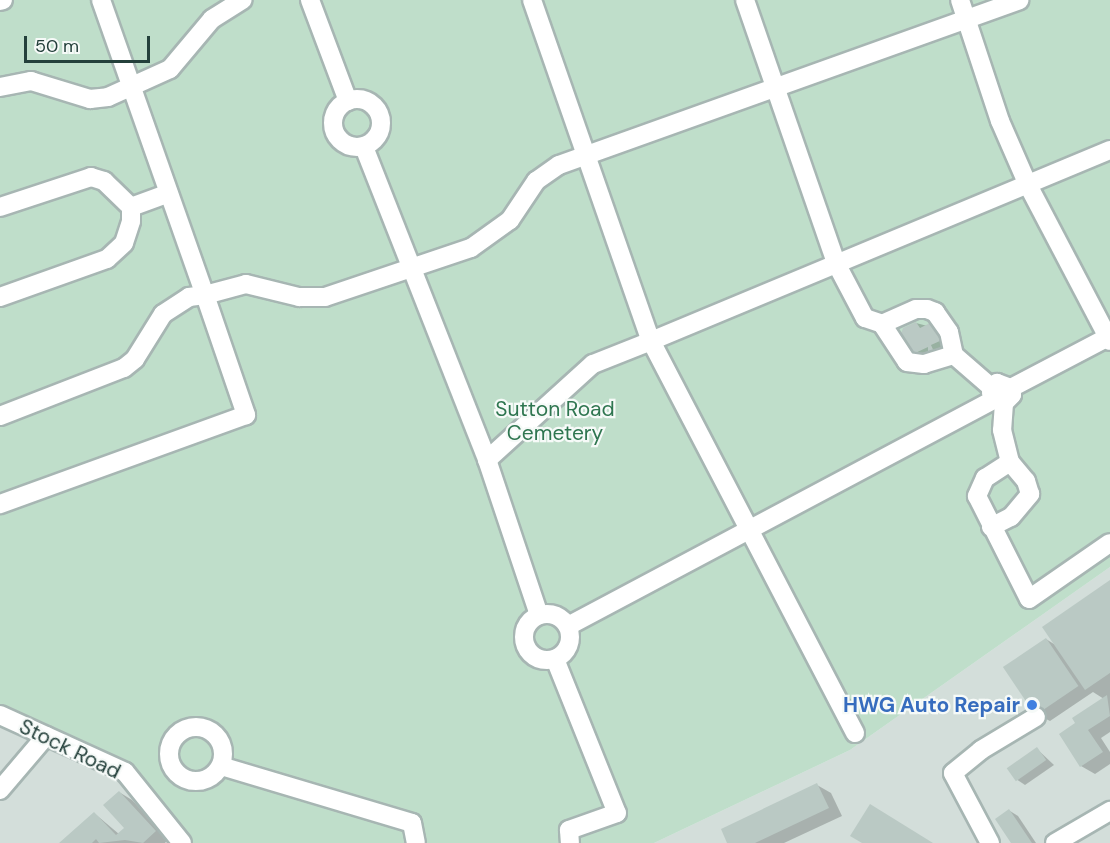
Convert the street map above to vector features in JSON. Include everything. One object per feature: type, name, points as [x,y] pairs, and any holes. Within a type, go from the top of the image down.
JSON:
[{"type":"street","points":[[0,504],[246,415],[101,0]]},
{"type":"street","points":[[0,87],[31,81],[90,99],[132,87],[170,69],[212,19],[242,0]]},
{"type":"street","points":[[310,0],[348,101]]},
{"type":"street","points":[[532,0],[651,341],[752,528],[855,734]]},
{"type":"street","points":[[745,0],[837,265],[865,318],[882,324],[907,362],[924,364],[954,355]]},
{"type":"street","points":[[568,626],[1109,338],[1028,185],[1000,121],[960,0]]},
{"type":"street","points":[[0,416],[124,368],[135,359],[163,314],[189,297],[246,284],[299,297],[325,297],[471,249],[493,236],[510,220],[536,181],[559,165],[1019,0]]},
{"type":"street","points":[[348,101],[370,103],[381,118],[378,137],[364,147],[345,144],[335,134],[336,113],[348,101]]},
{"type":"street","points":[[364,147],[409,269],[487,460],[539,615]]},
{"type":"street","points":[[487,460],[593,364],[837,265],[1110,150]]},
{"type":"street","points":[[0,207],[91,177],[104,181],[131,207],[131,220],[124,243],[107,259],[0,297]]},
{"type":"street","points":[[131,207],[169,193]]},
{"type":"street","points":[[882,324],[916,309],[935,312],[949,332],[954,355],[1000,395],[1002,430],[1010,462],[1026,481],[1030,494],[1011,517],[991,527]]},
{"type":"street","points":[[1010,462],[985,478],[977,496],[1029,599],[1110,543]]},
{"type":"street","points":[[552,614],[568,626],[570,645],[555,659],[537,658],[527,648],[526,629],[539,615],[552,614]]},
{"type":"street","points":[[555,659],[617,813],[569,830],[570,843]]},
{"type":"street","name":"Stock Road","points":[[0,715],[125,772],[182,843]]},
{"type":"street","points":[[990,843],[953,773],[975,754],[1036,717]]},
{"type":"street","points":[[0,790],[46,736]]},
{"type":"street","points":[[221,766],[412,823],[416,843]]},
{"type":"street","points":[[1055,843],[1110,812]]},
{"type":"shaded area","points":[[1110,567],[1110,843],[654,843],[850,750]]},
{"type":"shaded area","points":[[0,721],[125,772],[172,843],[0,843]]},
{"type":"green space","name":"Sutton Road Cemetery","points":[[0,0],[1110,0],[1110,567],[850,750],[654,843],[182,843],[125,772],[0,715]]},
{"type":"building","points":[[916,322],[920,328],[930,323],[942,340],[931,345],[935,354],[928,353],[928,347],[913,354],[901,334],[903,328]]},
{"type":"building","points":[[1110,580],[1110,673],[1085,690],[1042,627]]},
{"type":"building","points":[[1046,638],[1078,686],[1035,715],[1003,667]]},
{"type":"building","points":[[1107,695],[1110,716],[1088,730],[1103,752],[1080,767],[1059,734],[1075,723],[1072,718]]},
{"type":"building","points":[[1037,747],[1046,760],[1016,781],[1007,768]]},
{"type":"building","points":[[817,783],[829,808],[755,843],[727,843],[721,829]]},
{"type":"building","points":[[119,791],[156,831],[143,843],[125,840],[99,843],[96,839],[92,843],[59,843],[94,812],[116,835],[124,828],[103,805]]},
{"type":"building","points":[[870,804],[933,843],[862,843],[850,836]]},
{"type":"building","points":[[1009,809],[1032,843],[1011,843],[995,819]]},
{"type":"place","name":"HWG Auto Repair","points":[[1032,705]]}]
